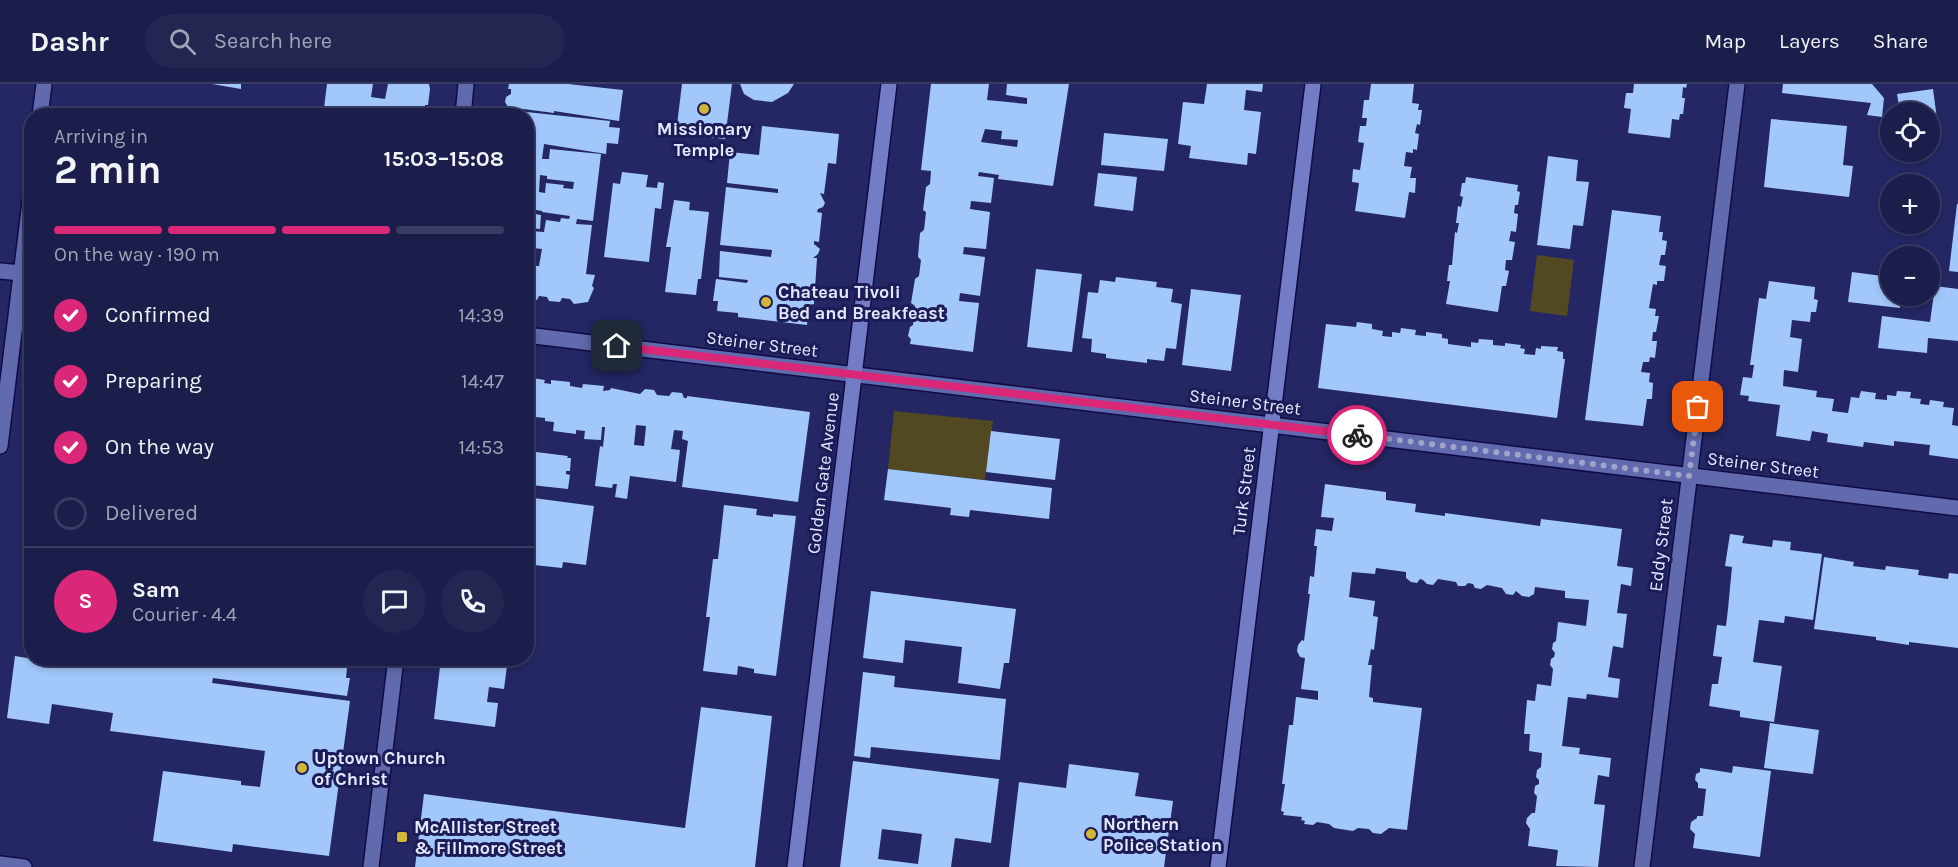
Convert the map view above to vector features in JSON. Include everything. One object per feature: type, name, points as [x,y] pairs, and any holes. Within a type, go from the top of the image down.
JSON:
[{"type":"main road","name":"Golden Gate Avenue","points":[[795,867],[889,84]]},
{"type":"main road","name":"Turk Street","points":[[1218,867],[1313,84]]},
{"type":"street","points":[[41,108],[44,84]]},
{"type":"street","points":[[464,108],[466,84]]},
{"type":"street","name":"Eddy Street","points":[[1642,867],[1737,84]]},
{"type":"street","points":[[0,271],[24,274]]},
{"type":"street","points":[[0,446],[24,287]]},
{"type":"street","name":"Steiner Street","points":[[534,336],[1958,508]]},
{"type":"street","points":[[371,867],[395,666]]},
{"type":"street","points":[[0,864],[24,867]]},
{"type":"shaded area","points":[[1537,255],[1574,260],[1567,316],[1530,311]]},
{"type":"shaded area","points":[[894,411],[993,421],[985,480],[888,469]]},
{"type":"building","points":[[212,84],[241,84],[241,89]]},
{"type":"building","points":[[327,84],[373,84],[371,97],[385,99],[388,84],[429,84],[428,105],[425,105],[425,108],[324,108]]},
{"type":"building","points":[[509,84],[568,84],[623,90],[619,121],[554,111],[554,113],[534,110],[534,108],[508,107],[505,102],[506,97],[511,94],[511,89],[508,89]]},
{"type":"building","name":"Missionary Temple","points":[[682,84],[732,84],[725,139],[676,133]]},
{"type":"building","points":[[740,84],[794,84],[788,93],[772,102],[754,100],[744,94]]},
{"type":"building","points":[[931,84],[989,84],[987,100],[1027,104],[1027,98],[1006,95],[1007,84],[1069,84],[1053,186],[998,179],[999,175],[979,172],[978,176],[994,178],[991,203],[971,201],[970,209],[990,212],[986,249],[964,247],[963,254],[985,257],[980,296],[960,293],[959,301],[979,303],[973,352],[910,344],[911,339],[908,336],[910,327],[913,325],[915,306],[911,303],[915,279],[919,276],[920,233],[924,230],[926,212],[923,210],[931,171],[921,170]],"holes":[[[985,129],[1002,131],[1001,139],[1018,140],[1017,147],[981,142]]]},
{"type":"building","points":[[1207,84],[1263,84],[1262,92],[1246,90],[1244,110],[1261,112],[1256,154],[1248,153],[1247,165],[1189,158],[1191,146],[1178,144],[1183,102],[1204,104]]},
{"type":"building","points":[[1371,84],[1414,84],[1412,103],[1419,104],[1418,110],[1422,110],[1420,125],[1417,124],[1415,133],[1419,134],[1417,150],[1413,149],[1413,153],[1406,152],[1404,166],[1412,167],[1410,178],[1416,178],[1415,193],[1409,192],[1405,218],[1355,211],[1359,183],[1352,182],[1353,169],[1360,170],[1364,143],[1358,142],[1360,126],[1366,126],[1367,118],[1362,118],[1364,100],[1369,100]]},
{"type":"building","points":[[1634,84],[1687,84],[1686,88],[1683,87],[1682,98],[1685,98],[1683,114],[1680,114],[1679,120],[1672,119],[1670,138],[1628,133],[1631,109],[1624,108],[1626,93],[1633,93]]},
{"type":"building","points":[[1783,84],[1872,84],[1884,98],[1884,102],[1880,102],[1880,117],[1867,115],[1871,103],[1782,93]]},
{"type":"building","points":[[1933,89],[1935,102],[1898,102],[1897,94]]},
{"type":"building","points":[[534,113],[610,121],[609,127],[620,128],[618,144],[607,143],[606,154],[544,144],[542,159],[549,159],[550,149],[601,154],[593,221],[577,219],[576,224],[592,225],[586,274],[595,275],[592,286],[594,288],[588,302],[574,304],[570,299],[562,298],[560,302],[549,301],[547,297],[539,296],[537,300],[534,299],[534,266],[539,266],[542,249],[534,248],[534,231],[544,232],[546,220],[560,222],[561,218],[569,219],[570,216],[536,210],[535,214],[541,215],[540,229],[534,228]],"holes":[[[540,175],[547,176],[547,179],[574,182],[573,189],[563,188],[564,185],[546,183],[545,193],[539,192]]]},
{"type":"building","points":[[1771,119],[1847,126],[1843,165],[1853,166],[1849,197],[1764,187]]},
{"type":"building","points":[[762,126],[839,134],[836,164],[828,163],[824,194],[820,193],[825,203],[817,212],[822,213],[819,242],[814,241],[814,244],[820,249],[813,258],[817,258],[814,304],[809,305],[807,325],[738,317],[738,313],[717,311],[718,301],[713,301],[716,279],[747,283],[748,280],[719,277],[720,251],[771,257],[772,250],[720,245],[726,187],[778,193],[778,189],[727,183],[730,152],[759,155]]},
{"type":"building","points":[[1104,133],[1168,139],[1164,171],[1101,165]]},
{"type":"building","points":[[1548,156],[1578,160],[1576,181],[1589,182],[1583,226],[1573,225],[1570,249],[1537,245]]},
{"type":"building","points":[[622,172],[648,175],[646,187],[657,188],[658,182],[664,183],[661,209],[655,208],[649,262],[604,257],[613,183],[620,184]]},
{"type":"building","points":[[1098,173],[1137,177],[1133,211],[1094,206]]},
{"type":"building","points":[[1466,177],[1518,185],[1517,191],[1520,192],[1514,213],[1518,214],[1516,232],[1511,231],[1509,241],[1515,242],[1512,260],[1506,260],[1505,270],[1509,271],[1506,286],[1502,286],[1498,312],[1446,304],[1450,281],[1447,281],[1449,265],[1452,265],[1455,232],[1457,233],[1459,223],[1456,223],[1458,206],[1461,207],[1462,183],[1465,183]]},
{"type":"building","points":[[674,200],[690,202],[689,210],[709,212],[701,279],[698,279],[696,295],[665,292],[671,247],[666,247]]},
{"type":"building","points":[[1958,204],[1958,272],[1949,271]]},
{"type":"building","points":[[1612,210],[1661,216],[1659,232],[1663,232],[1662,240],[1667,241],[1665,255],[1661,255],[1659,265],[1666,266],[1664,281],[1657,281],[1657,285],[1653,284],[1649,308],[1656,309],[1655,316],[1659,316],[1652,341],[1657,341],[1655,358],[1650,357],[1649,362],[1643,362],[1641,372],[1650,373],[1649,382],[1653,383],[1652,399],[1647,399],[1643,426],[1585,420]]},
{"type":"building","points":[[1036,269],[1082,274],[1072,352],[1027,347]]},
{"type":"building","points":[[1852,272],[1880,276],[1880,306],[1848,302]]},
{"type":"building","points":[[1116,277],[1157,282],[1156,287],[1173,289],[1171,302],[1182,304],[1176,349],[1166,348],[1164,361],[1147,359],[1147,363],[1106,358],[1106,354],[1091,352],[1092,339],[1082,338],[1088,292],[1098,293],[1100,280],[1115,282]]},
{"type":"building","points":[[1769,281],[1815,287],[1814,299],[1818,300],[1816,312],[1811,312],[1810,322],[1792,320],[1790,337],[1802,339],[1798,372],[1784,370],[1783,386],[1817,391],[1816,397],[1834,399],[1832,411],[1848,413],[1851,397],[1859,398],[1861,391],[1876,393],[1875,399],[1887,400],[1887,395],[1896,396],[1897,391],[1911,392],[1910,398],[1921,399],[1920,404],[1929,405],[1930,400],[1944,402],[1943,407],[1954,408],[1952,425],[1958,426],[1958,459],[1929,455],[1930,445],[1894,441],[1894,446],[1864,442],[1863,447],[1827,442],[1828,434],[1812,431],[1810,441],[1776,436],[1780,405],[1748,401],[1749,396],[1740,395],[1743,377],[1752,378],[1754,365],[1750,365],[1759,298],[1766,299]]},
{"type":"building","points":[[1940,287],[1958,289],[1958,341],[1928,338],[1927,353],[1878,348],[1882,316],[1930,322],[1932,306],[1940,306]]},
{"type":"building","points":[[1191,289],[1241,295],[1231,371],[1182,365]]},
{"type":"building","points":[[1357,322],[1372,324],[1372,329],[1383,331],[1382,336],[1392,337],[1392,332],[1400,333],[1401,328],[1416,330],[1415,335],[1426,336],[1426,332],[1442,334],[1442,338],[1448,339],[1448,344],[1471,347],[1471,342],[1478,343],[1479,339],[1493,340],[1493,345],[1505,346],[1505,343],[1521,345],[1520,348],[1525,349],[1524,354],[1535,355],[1536,348],[1541,349],[1541,346],[1558,347],[1557,351],[1563,352],[1563,359],[1565,359],[1557,418],[1318,388],[1326,324],[1356,327]]},
{"type":"building","points":[[534,378],[545,380],[544,383],[551,384],[551,380],[570,382],[570,386],[582,388],[583,384],[604,386],[603,391],[611,388],[640,394],[645,389],[654,390],[657,395],[669,396],[672,392],[682,393],[684,398],[687,396],[810,412],[798,502],[682,487],[688,441],[682,439],[683,431],[674,430],[671,449],[680,450],[676,482],[630,476],[627,499],[615,497],[617,484],[613,484],[612,488],[595,486],[605,427],[602,427],[601,440],[584,439],[585,431],[576,430],[576,434],[553,431],[554,422],[545,421],[545,418],[534,417]],"holes":[[[636,425],[646,426],[644,446],[634,445]]]},
{"type":"building","points":[[991,431],[1060,439],[1055,480],[986,472]]},
{"type":"building","points":[[534,452],[571,458],[570,471],[566,471],[566,474],[570,475],[568,489],[534,485]]},
{"type":"building","points":[[888,469],[1052,488],[1049,519],[970,510],[969,517],[950,515],[951,508],[884,500]]},
{"type":"building","points":[[1325,484],[1386,492],[1386,500],[1416,504],[1415,512],[1445,516],[1445,513],[1540,526],[1541,519],[1622,529],[1617,566],[1633,568],[1631,586],[1621,584],[1617,613],[1627,614],[1623,648],[1613,646],[1608,677],[1620,679],[1618,698],[1587,694],[1586,699],[1568,697],[1562,746],[1580,748],[1579,754],[1611,758],[1609,777],[1598,775],[1594,804],[1605,805],[1598,867],[1556,866],[1558,850],[1528,846],[1530,829],[1526,823],[1527,818],[1535,813],[1537,796],[1534,793],[1535,786],[1539,784],[1536,777],[1537,770],[1541,767],[1542,753],[1529,751],[1530,734],[1524,734],[1527,700],[1535,701],[1537,684],[1551,686],[1553,669],[1550,665],[1555,653],[1552,649],[1556,641],[1558,622],[1586,626],[1589,600],[1565,598],[1565,591],[1535,587],[1534,594],[1529,597],[1522,596],[1516,591],[1513,595],[1506,594],[1502,588],[1487,585],[1481,589],[1475,588],[1473,584],[1458,586],[1456,582],[1438,579],[1433,585],[1420,579],[1417,583],[1411,582],[1406,578],[1406,572],[1376,568],[1375,574],[1352,572],[1349,597],[1375,601],[1373,616],[1378,617],[1374,650],[1371,649],[1368,665],[1372,665],[1369,697],[1373,698],[1373,702],[1422,708],[1407,830],[1389,828],[1381,834],[1373,833],[1369,829],[1358,828],[1353,831],[1317,822],[1313,825],[1304,824],[1302,817],[1283,815],[1284,812],[1281,811],[1285,784],[1282,784],[1289,725],[1293,725],[1296,697],[1318,700],[1318,691],[1301,689],[1305,658],[1300,657],[1297,651],[1298,645],[1302,640],[1304,641],[1310,576],[1314,577],[1316,529],[1332,531],[1334,518],[1321,517]]},
{"type":"building","points":[[534,498],[594,506],[586,565],[563,562],[562,568],[534,565],[536,547],[534,547]]},
{"type":"building","points":[[724,505],[757,509],[756,515],[796,516],[776,676],[754,673],[754,669],[738,666],[737,675],[703,671],[710,617],[706,617],[713,559],[718,559]]},
{"type":"building","points":[[1730,534],[1744,536],[1742,543],[1772,547],[1773,540],[1791,542],[1790,550],[1822,554],[1813,620],[1785,616],[1784,623],[1759,620],[1753,662],[1782,666],[1774,722],[1740,717],[1740,711],[1709,706],[1712,684],[1718,684],[1722,657],[1713,656],[1717,625],[1726,626],[1732,567],[1725,566]]},
{"type":"building","points":[[1824,557],[1854,562],[1853,566],[1885,570],[1886,566],[1919,570],[1918,575],[1948,579],[1949,573],[1958,574],[1958,648],[1909,642],[1909,645],[1876,640],[1876,637],[1814,629]]},
{"type":"building","points":[[871,591],[1016,609],[1009,663],[1004,663],[1000,689],[958,683],[962,647],[905,640],[903,663],[863,658]]},
{"type":"building","points":[[15,656],[24,658],[24,666],[347,666],[346,678],[350,678],[347,696],[213,678],[212,683],[350,701],[329,856],[233,844],[232,852],[153,841],[163,771],[241,781],[241,785],[260,787],[265,751],[110,731],[113,713],[52,704],[49,724],[7,718]]},
{"type":"building","points":[[440,666],[507,666],[504,689],[489,687],[487,702],[498,703],[495,727],[434,719]]},
{"type":"building","points":[[863,672],[895,676],[894,687],[1006,699],[1000,760],[871,747],[870,758],[854,756]]},
{"type":"building","points":[[701,707],[772,716],[755,867],[415,867],[424,794],[685,828]]},
{"type":"building","points":[[1770,723],[1819,730],[1813,774],[1764,768]]},
{"type":"building","points":[[853,761],[999,779],[991,843],[955,838],[951,867],[840,867]],"holes":[[[882,829],[922,834],[918,864],[878,859]]]},
{"type":"building","name":"Northern Police Station","points":[[1069,764],[1139,773],[1135,796],[1173,801],[1164,867],[1009,867],[1019,782],[1066,788]]},
{"type":"building","points":[[1733,766],[1771,771],[1760,857],[1693,848],[1695,834],[1690,829],[1691,822],[1697,816],[1703,816],[1706,789],[1698,788],[1695,780],[1696,774],[1700,772],[1700,768],[1732,773]]},
{"type":"way so far","points":[[1357,435],[1689,476],[1698,407]]},
{"type":"place","name":"Missionary Temple","points":[[704,109]]},
{"type":"place","name":"Chateau Tivoli Bed and Breakfeast","points":[[766,302]]},
{"type":"place","name":"Uptown Church of Christ","points":[[302,768]]},
{"type":"place","name":"Northern Police Station","points":[[1091,834]]},
{"type":"place","name":"McAllister Street & Fillmore Street","points":[[402,837]]},
{"type":"route","points":[[617,346],[1357,435]]}]
